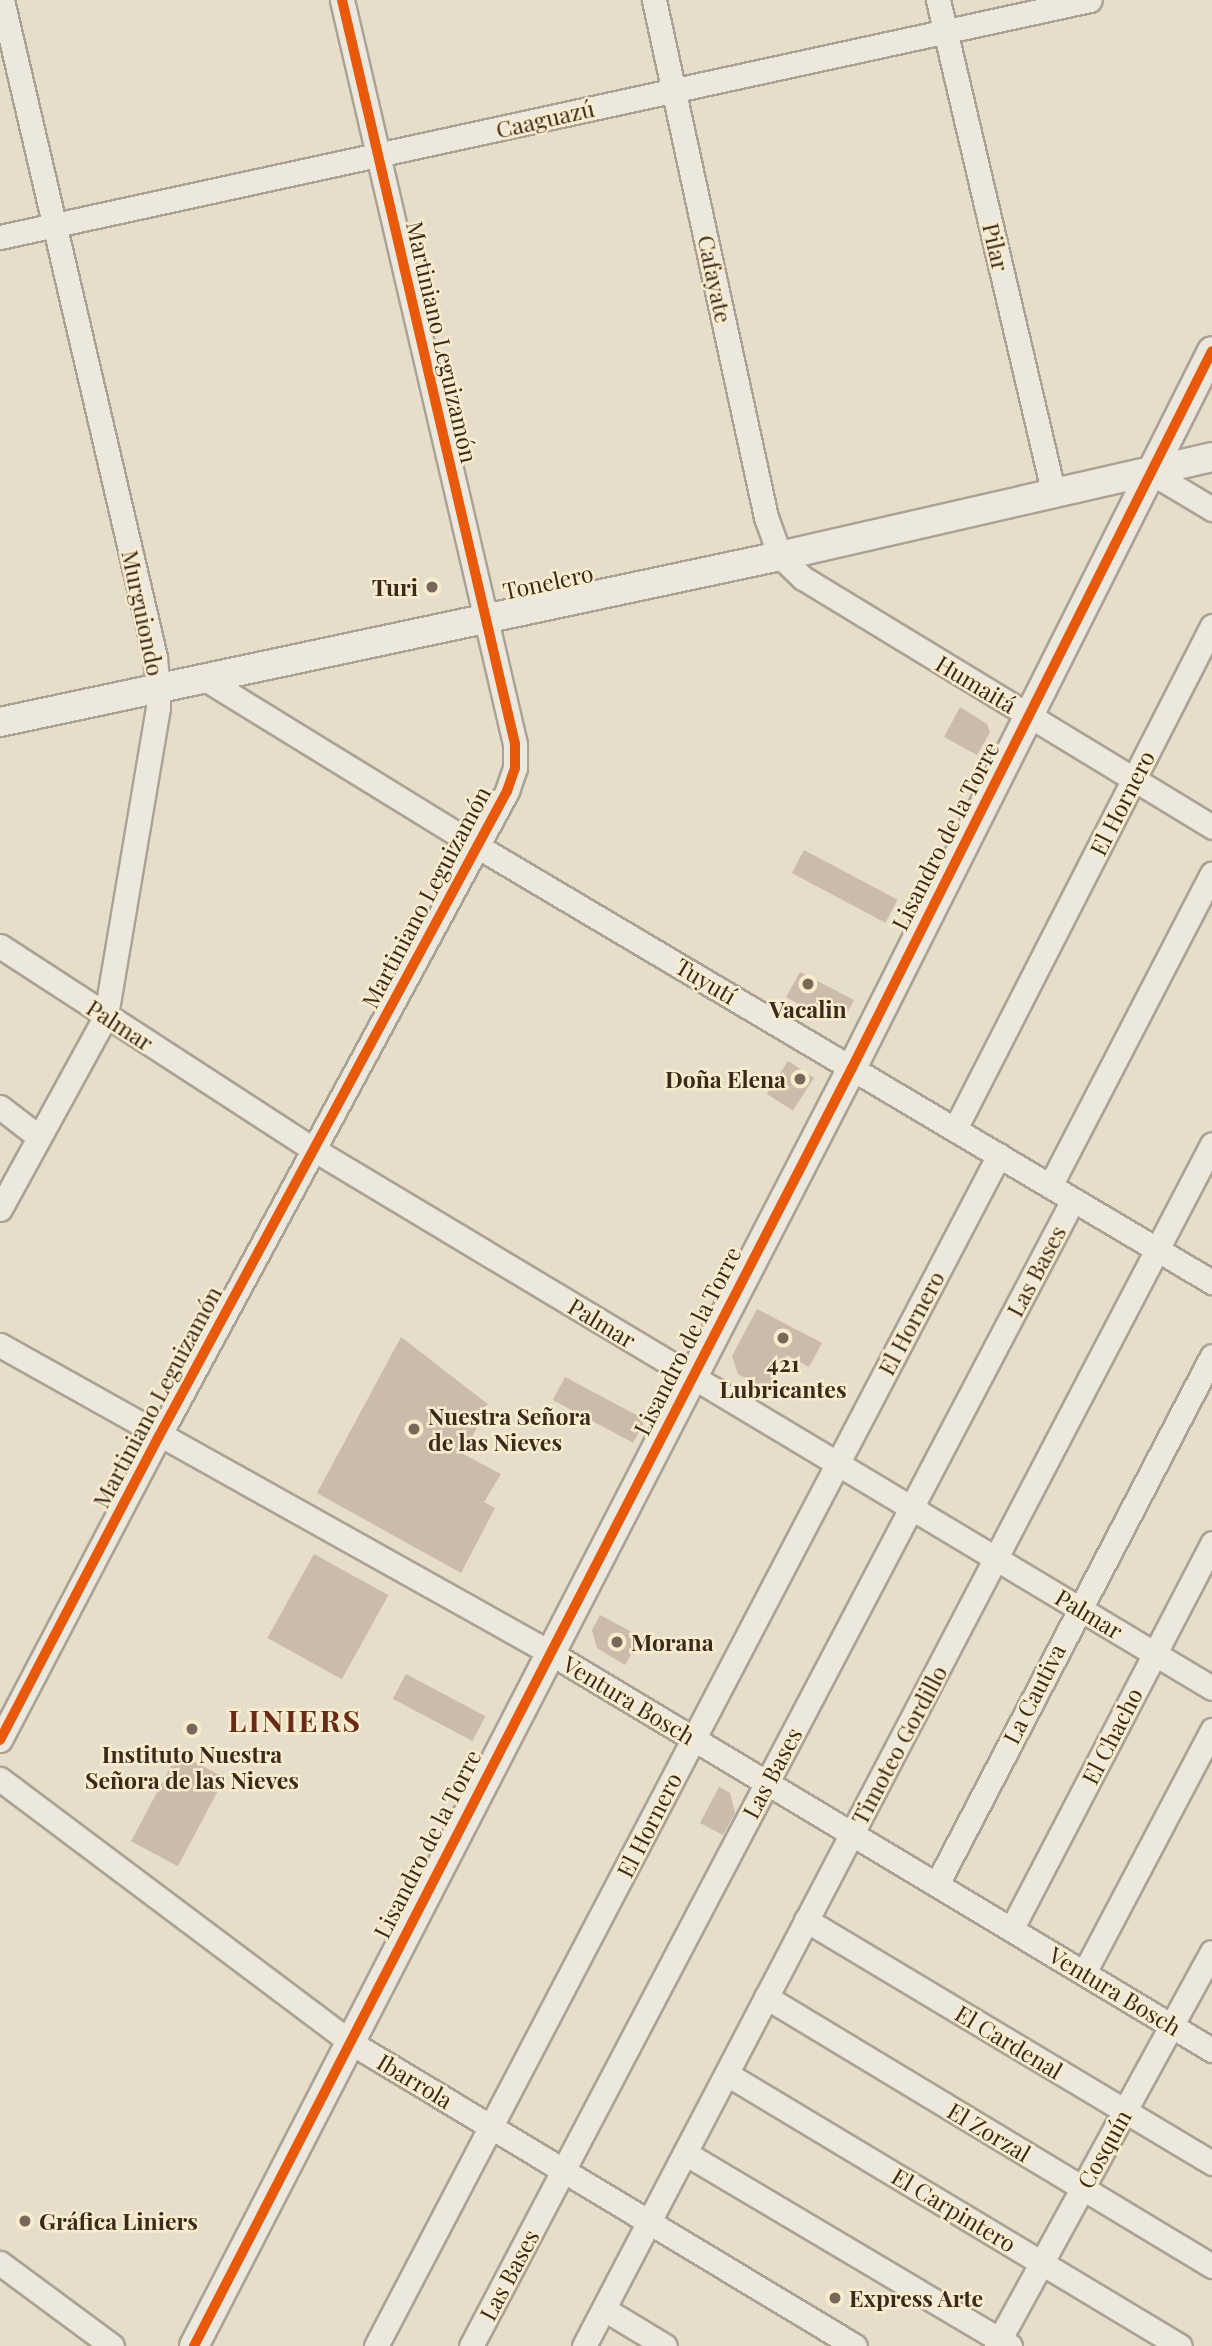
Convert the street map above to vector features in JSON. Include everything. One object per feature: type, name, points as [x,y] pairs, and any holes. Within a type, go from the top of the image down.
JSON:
[{"type":"street","name":"Murguiondo","points":[[0,1209],[106,1016],[158,708],[155,657],[2,0]]},
{"type":"street","name":"Martiniano Leguizamón","points":[[0,1740],[159,1436],[507,791],[515,768],[515,744],[342,0]]},
{"type":"street","name":"Cafayate","points":[[654,0],[766,517],[780,556]]},
{"type":"street","name":"Pilar","points":[[938,0],[1054,495]]},
{"type":"street","name":"Caaguazú","points":[[0,237],[1090,0]]},
{"type":"street","name":"Lisandro de la Torre","points":[[194,2346],[852,1068],[1212,351]]},
{"type":"street","name":"Tonelero","points":[[0,722],[780,556],[1152,473],[1212,457]]},
{"type":"street","points":[[1152,473],[1212,509]]},
{"type":"street","name":"Humaitá","points":[[780,556],[803,578],[1212,827]]},
{"type":"street","name":"El Hornero","points":[[955,1129],[1212,626]]},
{"type":"street","name":"Tuyutí","points":[[202,677],[477,846],[1212,1282]]},
{"type":"street","points":[[1050,1186],[1212,873]]},
{"type":"street","name":"Palmar","points":[[0,946],[313,1149],[1212,1688]]},
{"type":"street","points":[[0,1107],[39,1137]]},
{"type":"street","name":"Timoteo Gordillo","points":[[584,2346],[1212,1144]]},
{"type":"street","name":"El Hornero","points":[[376,2346],[999,1155]]},
{"type":"street","name":"Las Bases","points":[[471,2346],[1073,1200]]},
{"type":"street","name":"Ventura Bosch","points":[[0,1345],[549,1652],[1212,2050]]},
{"type":"street","name":"La Cautiva","points":[[937,1884],[1212,1356]]},
{"type":"street","name":"El Chacho","points":[[1012,1928],[1212,1543]]},
{"type":"street","points":[[1084,1973],[1212,1730]]},
{"type":"street","name":"Ibarrola","points":[[0,1779],[350,2042],[855,2346]]},
{"type":"street","name":"El Cardenal","points":[[806,1920],[1212,2163]]},
{"type":"street","name":"Cosquín","points":[[1002,2344],[1042,2262],[1212,1952]]},
{"type":"street","name":"El Zorzal","points":[[766,1997],[1212,2266]]},
{"type":"street","name":"El Carpintero","points":[[727,2074],[1180,2346]]},
{"type":"street","points":[[685,2152],[1002,2344]]},
{"type":"street","points":[[0,2263],[112,2346]]},
{"type":"street","points":[[604,2309],[665,2346]]},
{"type":"building","points":[[960,707],[987,724],[990,732],[977,755],[944,737]]},
{"type":"building","points":[[804,850],[898,900],[885,923],[792,873]]},
{"type":"building","name":"Vacalin","points":[[800,972],[854,1000],[845,1017],[827,1020],[786,997]]},
{"type":"building","points":[[788,1061],[814,1078],[793,1111],[767,1094]]},
{"type":"building","points":[[757,1309],[822,1343],[809,1367],[787,1355],[767,1390],[738,1374],[732,1356]]},
{"type":"building","name":"Nuestra Señora de las Nieves","points":[[401,1337],[489,1405],[463,1454],[501,1474],[484,1502],[495,1508],[461,1573],[317,1493]]},
{"type":"building","points":[[565,1377],[645,1420],[633,1443],[553,1400]]},
{"type":"building","points":[[314,1554],[388,1595],[342,1679],[267,1638]]},
{"type":"building","name":"Morana","points":[[600,1615],[641,1637],[625,1665],[597,1648],[592,1630]]},
{"type":"building","points":[[406,1674],[485,1716],[472,1741],[393,1699]]},
{"type":"building","points":[[178,1753],[225,1778],[178,1866],[131,1841]]},
{"type":"building","points":[[719,1787],[730,1793],[735,1813],[723,1835],[700,1823]]},
{"type":"cycle path","points":[[0,1740],[159,1436],[507,791],[515,768],[515,744],[342,0]]},
{"type":"cycle path","points":[[194,2346],[852,1068],[1212,351]]},
{"type":"place","name":"Turi","points":[[432,587]]},
{"type":"place","name":"Vacalin","points":[[808,984]]},
{"type":"place","name":"Doña Elena","points":[[800,1079]]},
{"type":"place","name":"421 Lubricantes","points":[[783,1338]]},
{"type":"place","name":"Nuestra Señora de las Nieves","points":[[414,1429]]},
{"type":"place","name":"Morana","points":[[617,1642]]},
{"type":"place","name":"Instituto Nuestra Señora de las Nieves","points":[[192,1729]]},
{"type":"place","name":"Gráfica Liniers","points":[[25,2221]]},
{"type":"place","name":"Express Arte","points":[[835,2298]]},
{"type":"district","name":"LINIERS","points":[[295,1720]]}]
